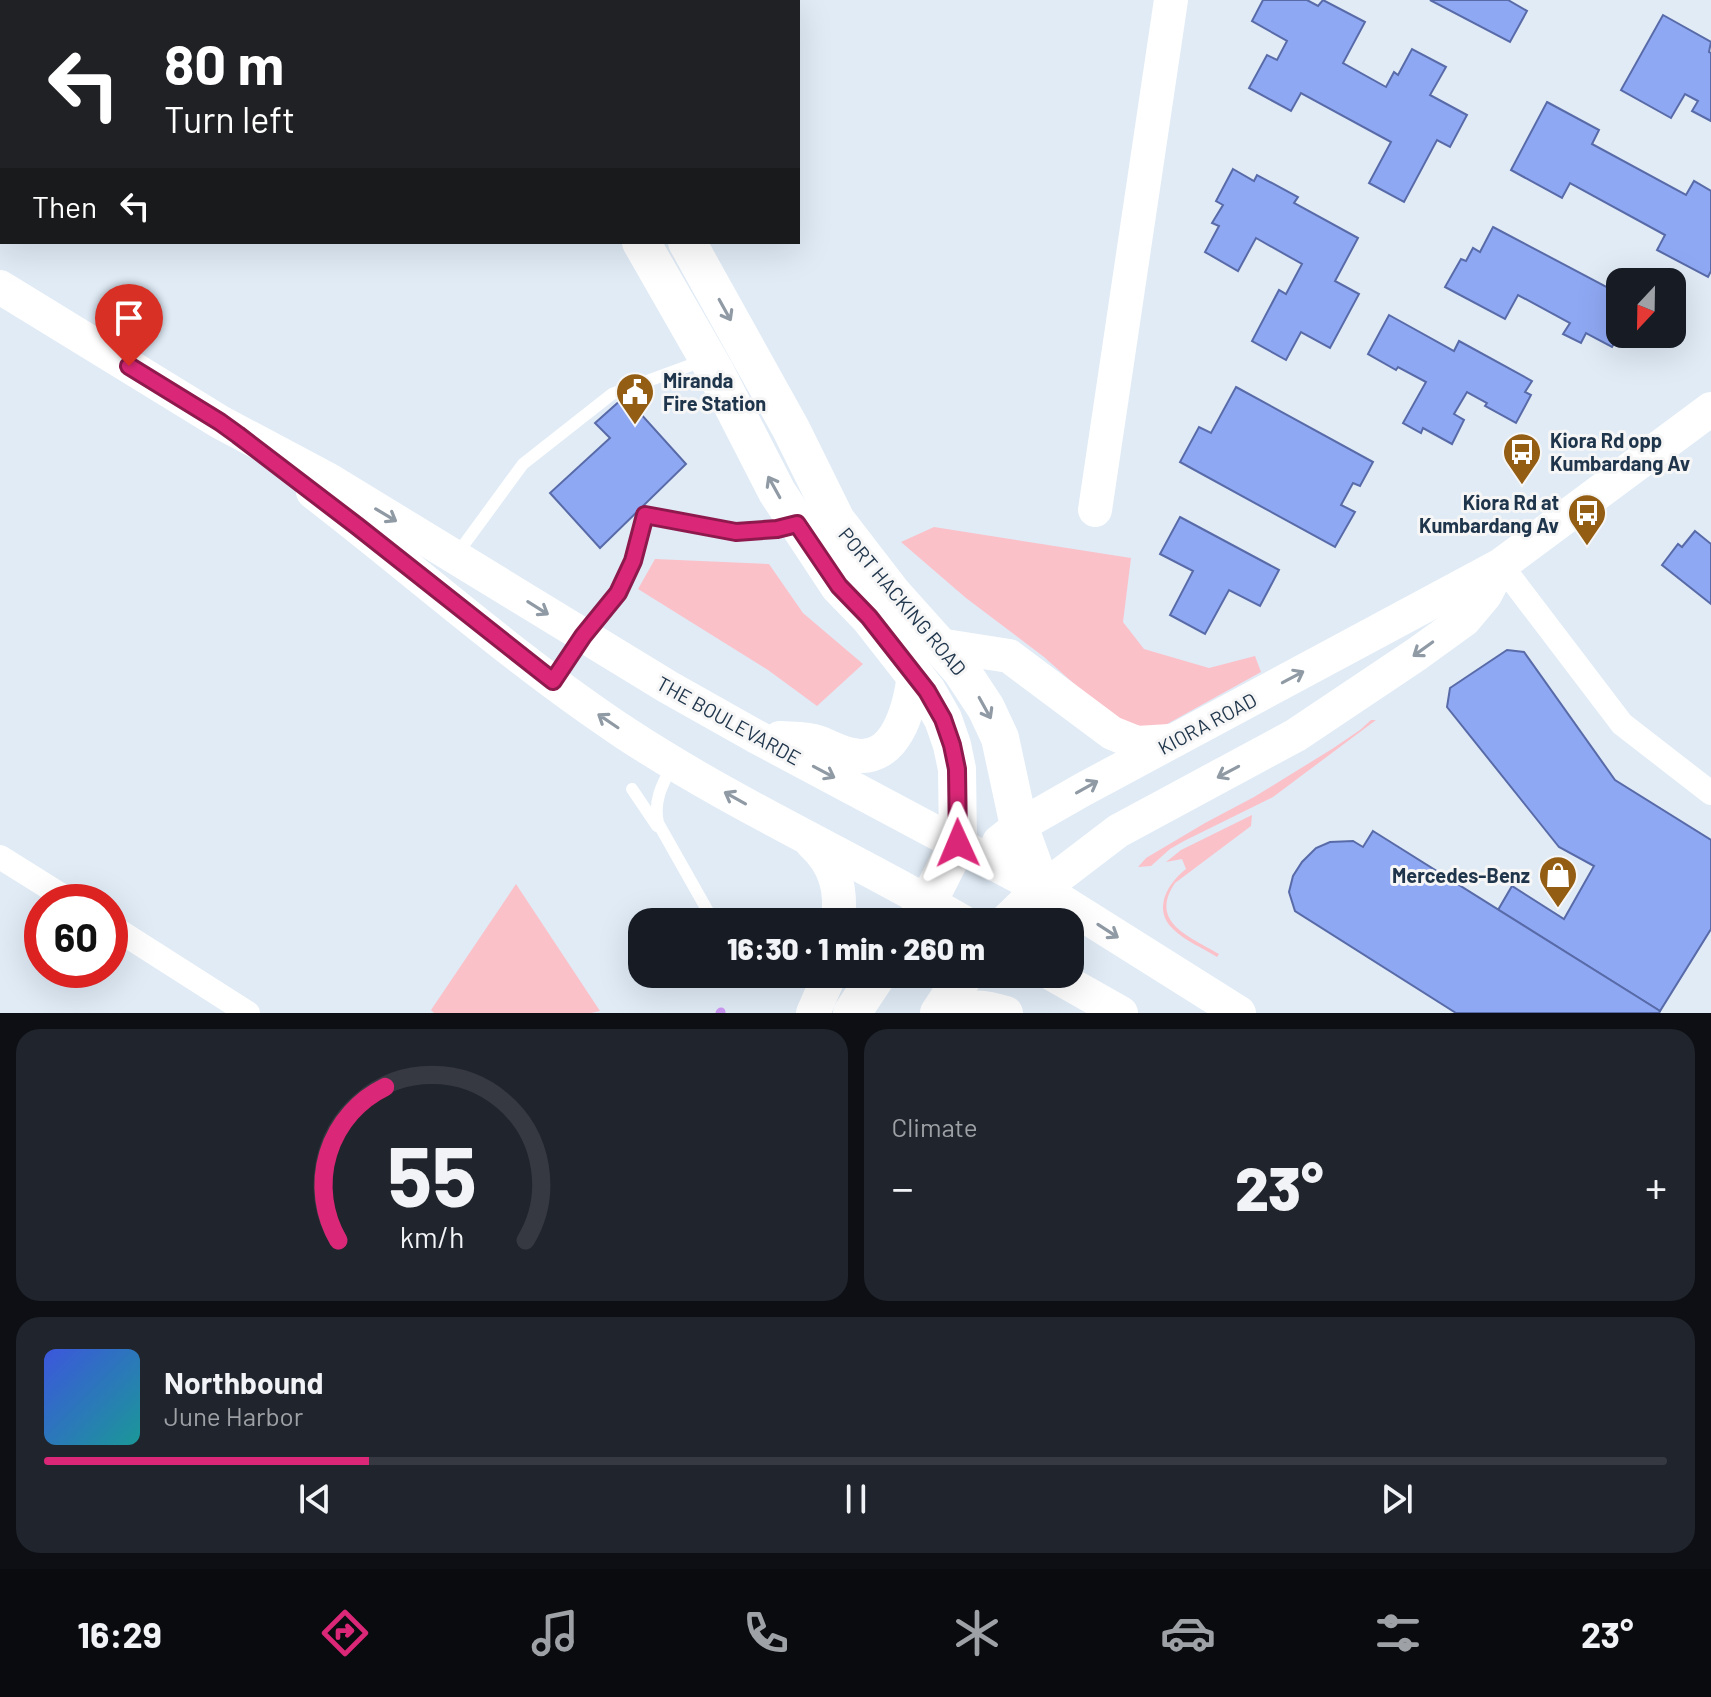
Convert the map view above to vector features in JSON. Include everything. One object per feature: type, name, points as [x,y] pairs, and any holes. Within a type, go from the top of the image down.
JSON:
[{"type":"main road","points":[[1095,510],[1171,0]]},
{"type":"main road","name":"PORT HACKING ROAD","points":[[642,244],[797,524],[839,586],[869,617],[939,710],[952,745],[969,849],[924,908]]},
{"type":"main road","name":"PORT HACKING ROAD","points":[[688,244],[791,429],[836,520],[886,586],[974,687],[1000,738],[1019,826],[1042,889]]},
{"type":"main road","name":"THE BOULEVARDE","points":[[0,287],[220,422],[329,480],[668,687],[1042,889],[1239,1013]]},
{"type":"main road","name":"KIORA ROAD","points":[[969,849],[1019,826],[1501,565],[1711,409]]},
{"type":"main road","name":"THE BOULEVARDE","points":[[220,422],[615,726],[673,763],[797,832],[915,908]]},
{"type":"main road","name":"KIORA ROAD","points":[[1042,889],[1118,831],[1296,735],[1417,654],[1464,620],[1485,595],[1501,565]]},
{"type":"main road","points":[[939,645],[1009,656],[1112,733],[1129,741],[1175,740]]},
{"type":"main road","points":[[755,736],[815,741],[853,755],[870,755],[886,745],[900,729],[909,707],[914,675]]},
{"type":"main road","points":[[797,832],[825,856],[836,876],[839,908]]},
{"type":"main road","points":[[1022,908],[1042,889]]},
{"type":"main road","points":[[813,1013],[824,988]]},
{"type":"main road","points":[[852,1013],[869,988]]},
{"type":"main road","points":[[939,1013],[956,988]]},
{"type":"main road","points":[[1077,988],[1121,1013]]},
{"type":"main road","points":[[949,1013],[971,1007],[1006,1013]]},
{"type":"street","points":[[1501,565],[1622,724],[1711,793]]},
{"type":"street","points":[[0,857],[43,884]]},
{"type":"street","points":[[128,936],[248,1013]]},
{"type":"lane","points":[[455,557],[523,464],[612,394],[708,359]]},
{"type":"lane","points":[[553,681],[583,636],[618,593],[638,547],[645,515],[736,532],[797,524]]},
{"type":"lane","points":[[673,763],[661,786],[656,806],[658,823],[706,908]]},
{"type":"lane","points":[[632,789],[668,842]]},
{"type":"shaded area","points":[[934,527],[1131,558],[1123,622],[1144,649],[1209,668],[1255,656],[1261,672],[1158,729],[1129,728],[901,542]]},
{"type":"shaded area","points":[[655,559],[769,564],[803,613],[863,664],[817,706],[768,670],[638,589]]},
{"type":"shaded area","points":[[1371,720],[1376,720],[1273,797],[1184,841],[1151,866],[1138,867],[1146,858],[1332,749]]},
{"type":"shaded area","points":[[1252,815],[1251,826],[1175,883],[1168,897],[1167,909],[1176,927],[1219,954],[1217,957],[1183,937],[1167,921],[1163,905],[1165,897],[1173,881],[1186,869],[1182,859],[1166,862],[1181,850]]},
{"type":"shaded area","points":[[516,884],[600,1011],[434,1013],[431,1010]]},
{"type":"building","points":[[1263,0],[1307,0],[1318,6],[1323,0],[1365,22],[1343,63],[1386,87],[1394,72],[1398,75],[1412,49],[1446,67],[1430,95],[1467,115],[1450,147],[1437,140],[1404,202],[1369,183],[1391,142],[1301,93],[1291,111],[1249,88],[1267,55],[1277,60],[1287,41],[1252,21]]},
{"type":"building","points":[[1430,0],[1508,0],[1527,11],[1510,42]]},
{"type":"building","points":[[1663,15],[1711,42],[1711,121],[1692,111],[1698,101],[1685,94],[1671,118],[1621,90]]},
{"type":"building","points":[[1547,102],[1599,130],[1592,144],[1686,195],[1694,181],[1711,191],[1711,271],[1708,277],[1657,250],[1665,235],[1570,183],[1562,198],[1511,170]]},
{"type":"building","points":[[1233,169],[1254,181],[1257,175],[1298,197],[1294,203],[1358,238],[1335,281],[1359,294],[1330,348],[1301,332],[1286,360],[1252,341],[1279,290],[1286,294],[1302,264],[1256,238],[1238,271],[1205,252],[1219,226],[1212,223],[1223,205],[1216,201]]},
{"type":"building","points":[[1493,227],[1606,287],[1606,344],[1586,333],[1581,343],[1563,334],[1570,323],[1518,295],[1505,319],[1445,287],[1461,259],[1466,261],[1473,248],[1480,252]]},
{"type":"building","points":[[1389,315],[1454,351],[1459,341],[1532,381],[1525,392],[1531,395],[1516,423],[1467,392],[1454,414],[1464,420],[1452,444],[1423,428],[1421,433],[1403,423],[1426,382],[1368,354]]},
{"type":"building","points":[[1236,387],[1373,462],[1360,486],[1353,483],[1341,505],[1355,512],[1335,547],[1180,462],[1199,427],[1211,433]]},
{"type":"building","points":[[622,399],[637,415],[640,413],[686,464],[600,548],[550,493],[610,438],[595,423]]},
{"type":"building","points":[[1180,517],[1279,570],[1260,606],[1229,590],[1205,634],[1170,615],[1193,571],[1160,554]]},
{"type":"building","points":[[1695,531],[1711,544],[1711,604],[1662,565],[1678,544],[1682,547]]},
{"type":"building","points":[[1507,650],[1524,652],[1615,780],[1711,840],[1711,929],[1660,1011],[1498,910],[1512,886],[1564,919],[1594,866],[1559,847],[1447,707],[1450,688]]},
{"type":"building","points":[[1373,831],[1659,1013],[1456,1013],[1295,911],[1289,892],[1293,876],[1302,862],[1316,848],[1330,842],[1353,841],[1363,847]]},
{"type":"place","name":"Miranda Fire Station","points":[[635,426]]},
{"type":"place","name":"Kiora Rd opp Kumbardang Av","points":[[1522,486]]},
{"type":"place","name":"Kiora Rd at Kumbardang Av","points":[[1587,547]]},
{"type":"place","name":"Mercedes-Benz","points":[[1558,909]]},
{"type":"route","points":[[129,366],[238,435],[553,681],[583,636],[618,593],[638,547],[645,515],[736,532],[797,524],[839,586],[869,617],[927,691],[943,719],[957,769],[958,843]]}]
